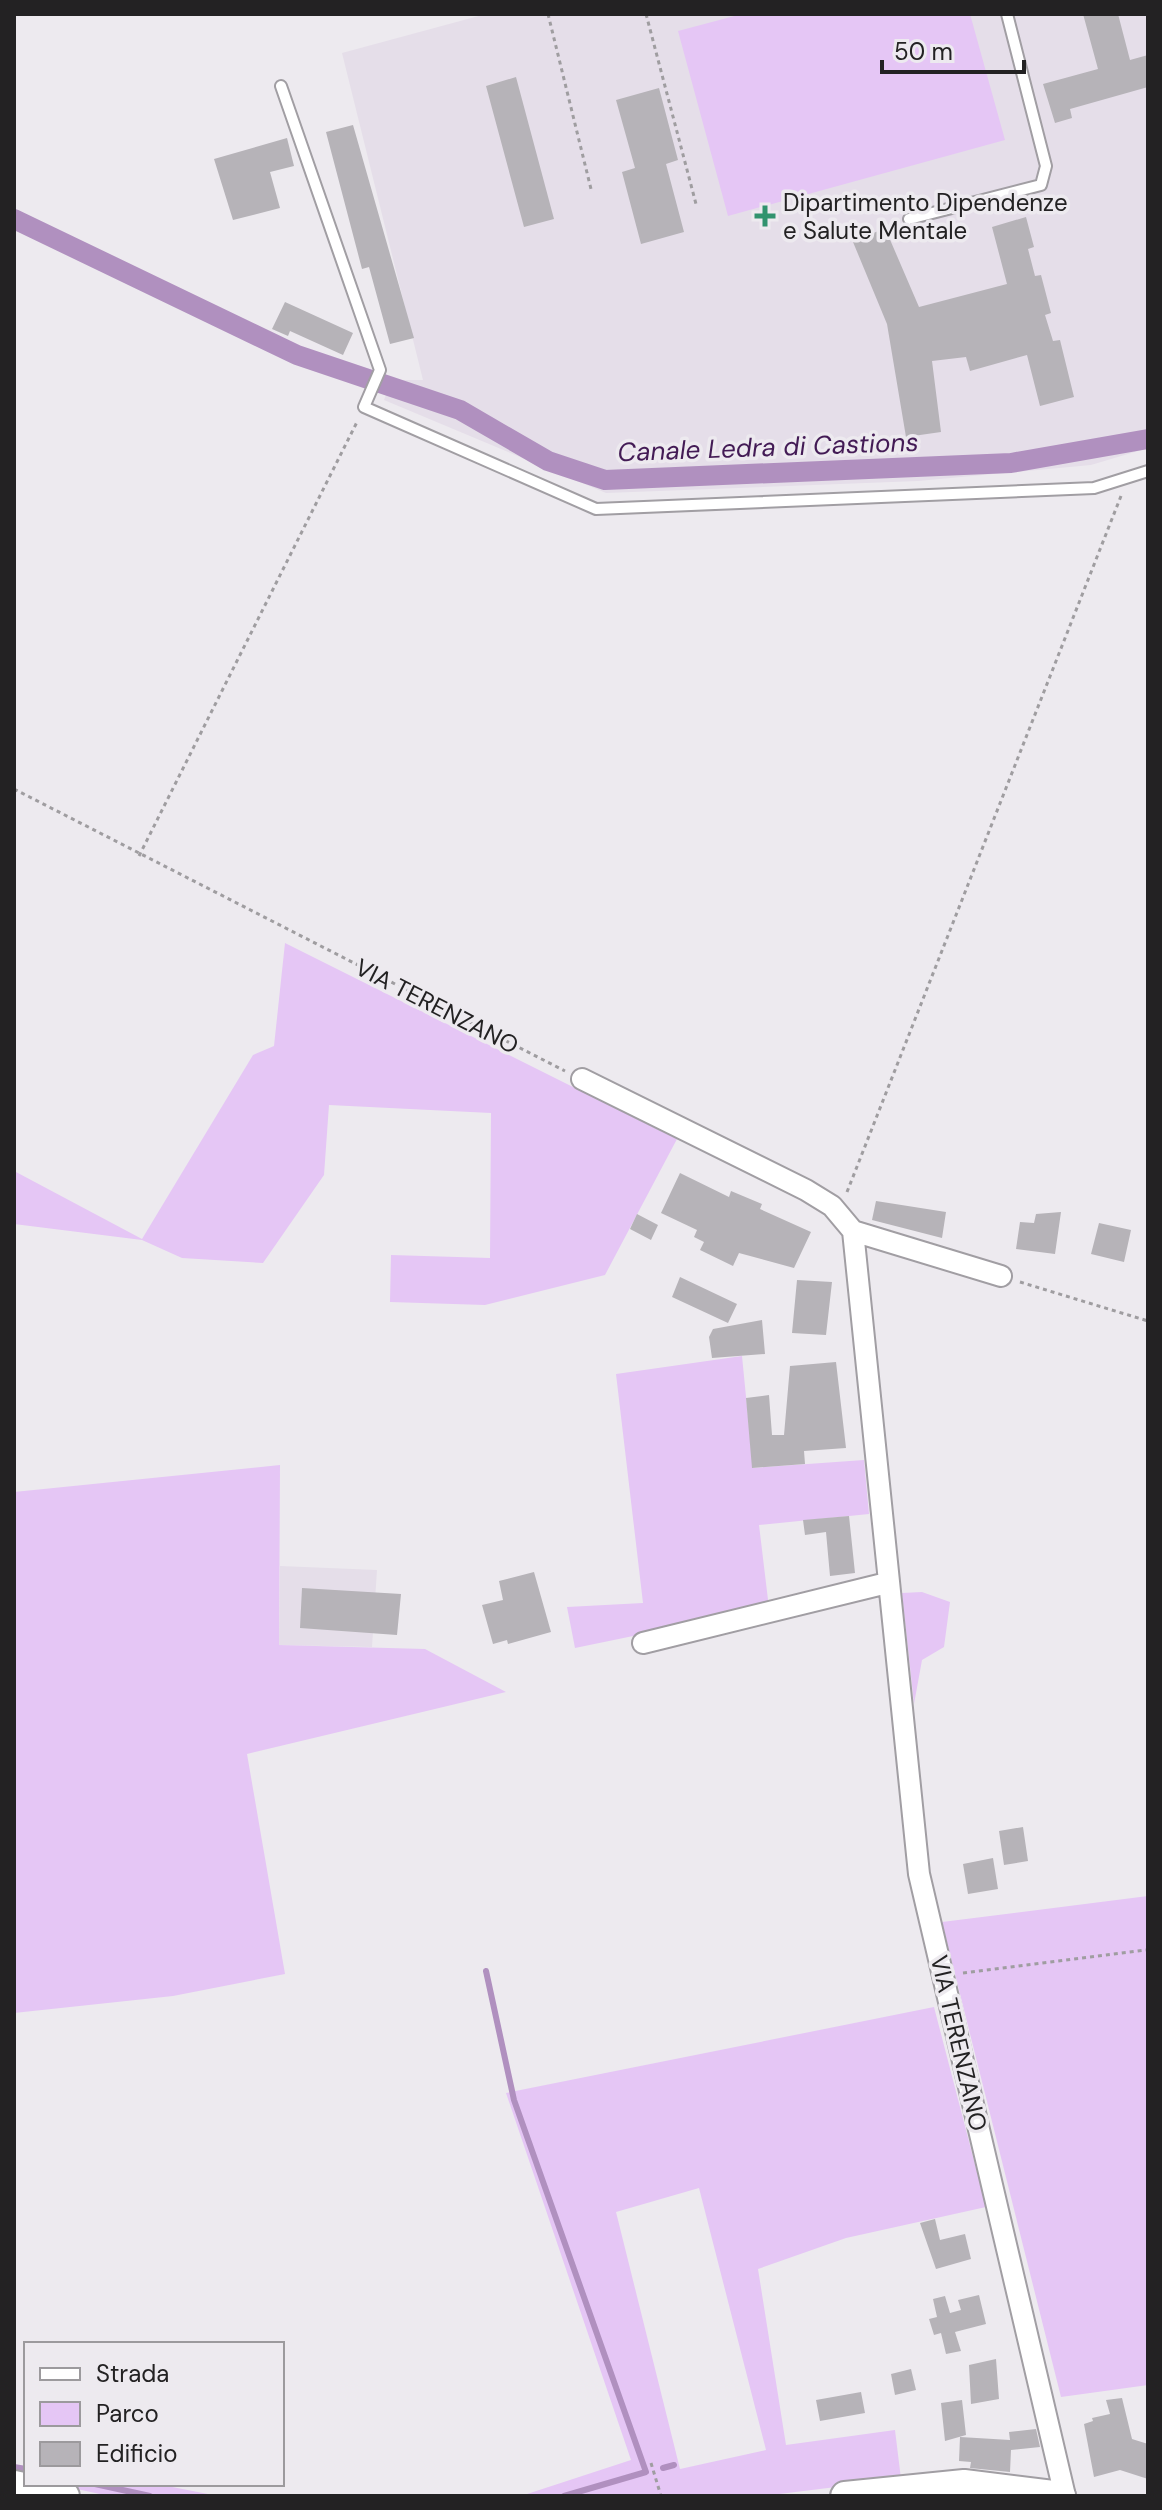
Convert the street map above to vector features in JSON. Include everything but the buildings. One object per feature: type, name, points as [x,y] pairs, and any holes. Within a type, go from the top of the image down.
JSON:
[{"type":"main road","points":[[14,2485],[65,2496]]},
{"type":"main road","points":[[845,2496],[963,2490],[1063,2496]]},
{"type":"street","points":[[582,1079],[806,1190],[846,1222],[1001,1276]]},
{"type":"street","name":"VIA TERENZANO","points":[[846,1222],[919,1874],[1063,2496]]},
{"type":"street","points":[[643,1643],[887,1583]]},
{"type":"lane","points":[[909,219],[1041,185],[1046,166],[1007,14]]},
{"type":"lane","points":[[281,86],[380,370],[364,407],[596,509],[1094,488],[1148,471]]},
{"type":"path","points":[[548,14],[591,189]]},
{"type":"path","points":[[646,14],[696,204]]},
{"type":"path","points":[[139,856],[364,407]]},
{"type":"path","points":[[846,1222],[1128,477]]},
{"type":"path","name":"VIA TERENZANO","points":[[14,789],[139,856],[582,1079]]},
{"type":"path","points":[[1001,1276],[1148,1321]]},
{"type":"path","points":[[943,1976],[1146,1950]]},
{"type":"path","points":[[651,2463],[661,2496]]},
{"type":"shaded area","name":"Dipartimento Dipendenze e Salute Mentale","points":[[486,14],[1148,14],[1148,448],[1091,465],[918,481],[606,493],[384,400],[392,380],[423,380],[342,53]]},
{"type":"shaded area","points":[[280,1566],[377,1570],[372,1647],[279,1645]]},
{"type":"green space","points":[[742,14],[970,14],[1005,140],[728,216],[678,31]]},
{"type":"green space","points":[[285,943],[677,1139],[605,1275],[485,1305],[390,1302],[391,1255],[490,1258],[491,1113],[329,1105],[324,1175],[263,1263],[182,1258],[142,1240],[14,1224],[16,1172],[142,1239],[253,1055],[274,1046]]},
{"type":"green space","points":[[742,1356],[753,1468],[864,1460],[869,1514],[759,1525],[769,1608],[575,1648],[567,1607],[643,1603],[616,1374]]},
{"type":"green space","points":[[280,1465],[279,1645],[425,1649],[506,1692],[247,1754],[285,1974],[173,1996],[14,2013],[14,1492]]},
{"type":"green space","points":[[922,1592],[950,1602],[944,1647],[922,1660],[914,1704],[902,1593]]},
{"type":"green space","points":[[1148,1896],[1148,2385],[1061,2397],[942,1922]]},
{"type":"green space","points":[[934,2007],[986,2207],[846,2238],[758,2269],[786,2445],[895,2430],[901,2479],[763,2496],[521,2496],[631,2460],[506,2093]],"holes":[[[699,2188],[766,2450],[680,2469],[616,2212]]]},
{"type":"green space","points":[[63,2486],[167,2486],[218,2496],[109,2496]]},
{"type":"waterway","name":"Canale Ledra di Castions","points":[[14,219],[297,355],[460,410],[548,461],[605,480],[1011,463],[1148,439]]},
{"type":"waterway","points":[[486,1971],[514,2100],[646,2472],[564,2496]]},
{"type":"waterway","points":[[663,2468],[674,2465]]},
{"type":"waterway","points":[[14,2467],[24,2469]]},
{"type":"waterway","points":[[104,2486],[150,2496]]},
{"type":"place","name":"Dipartimento Dipendenze e Salute Mentale","points":[[765,216]]}]
